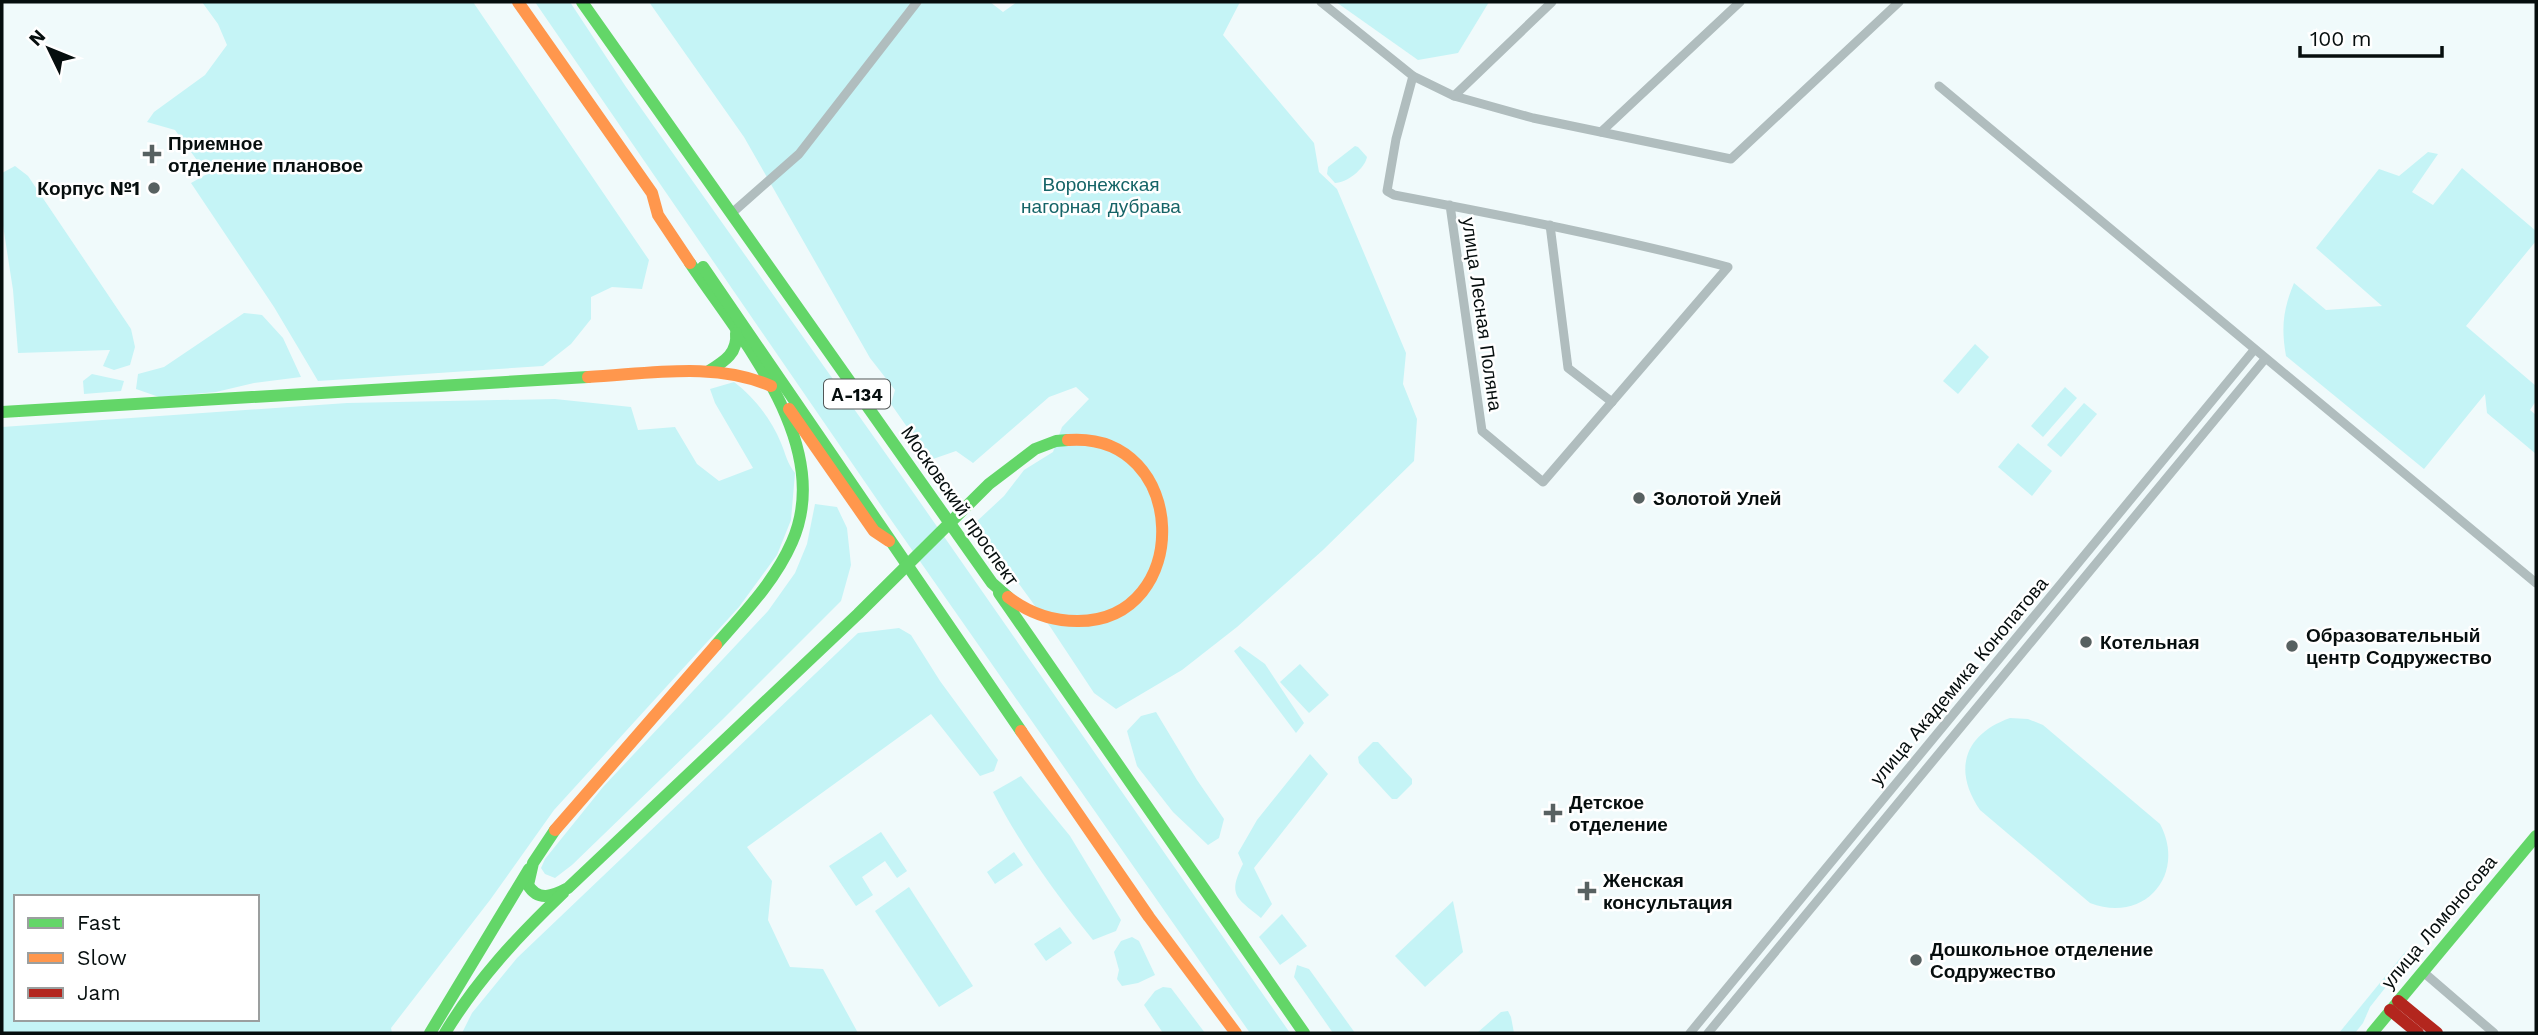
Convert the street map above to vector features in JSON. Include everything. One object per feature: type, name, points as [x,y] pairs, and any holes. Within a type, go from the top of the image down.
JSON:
[{"type":"main road","points":[[518,2],[1149,917],[1236,1033]]},
{"type":"main road","name":"Московский проспект","points":[[583,2],[992,583],[1304,1033]]},
{"type":"main road","points":[[652,193],[658,215],[774,389],[874,531],[895,545]]},
{"type":"main road","points":[[708,371],[733,354],[737,348],[736,332]]},
{"type":"main road","points":[[2,412],[708,371],[749,376],[774,389],[793,434],[801,463],[802,509],[790,547],[760,594],[559,823],[430,1033]]},
{"type":"main road","points":[[445,1033],[470,991],[490,967],[568,888],[858,614],[1003,472],[1055,441],[1083,439],[1115,448],[1140,467],[1156,491],[1165,519],[1163,552],[1150,581],[1126,607],[1112,616],[1076,621],[1047,619],[1023,608],[992,583]]},
{"type":"main road","name":"улица Ломоносова","points":[[2372,1033],[2536,836]]},
{"type":"main road","points":[[533,863],[528,886],[533,894],[549,897],[568,888]]},
{"type":"main road","points":[[2394,1006],[2418,1033]]},
{"type":"main road","points":[[2394,1006],[2437,1033]]},
{"type":"street","points":[[732,214],[799,154],[917,2]]},
{"type":"street","points":[[1321,2],[1413,76],[1454,96],[1534,118],[1731,159],[1899,2]]},
{"type":"street","points":[[1454,96],[1552,2]]},
{"type":"street","points":[[1601,132],[1740,2]]},
{"type":"street","name":"улица Лесная Поляна","points":[[1413,76],[1399,128],[1387,191],[1394,195],[1450,205],[1550,225],[1728,267],[1543,482],[1482,431],[1450,205]]},
{"type":"street","points":[[1939,86],[2536,583]]},
{"type":"street","points":[[1550,225],[1568,368],[1612,402]]},
{"type":"street","name":"улица Академика Конопатова","points":[[1690,1033],[2254,350]]},
{"type":"street","name":"улица Академика Конопатова","points":[[1708,1033],[2265,359]]},
{"type":"street","points":[[2422,971],[2494,1033]]},
{"type":"green space","points":[[202,2],[473,2],[649,260],[642,289],[612,287],[591,297],[591,319],[571,344],[543,366],[318,381],[274,307],[191,183],[207,174],[175,130],[147,122],[154,112],[205,75],[227,45],[218,24]]},
{"type":"green space","points":[[535,2],[570,2],[626,87],[915,495],[1290,1033],[1250,1033],[889,517]]},
{"type":"green space","name":"Воронежская нагорная дубрава","points":[[649,2],[990,2],[1003,12],[1017,2],[1240,2],[1223,35],[1314,143],[1319,172],[1337,189],[1406,353],[1403,384],[1417,419],[1414,461],[1323,550],[1237,627],[1182,670],[1116,709],[1094,693],[975,523],[1004,496],[1024,470],[1053,452],[1062,427],[1089,399],[1076,387],[1049,397],[973,463],[956,451],[933,459],[891,404],[895,390],[870,358],[744,137]]},
{"type":"green space","points":[[1336,2],[1489,2],[1458,53],[1418,60]]},
{"type":"green space","points":[[1355,146],[1367,157],[1366,161],[1350,178],[1335,183],[1327,174],[1328,167]]},
{"type":"green space","points":[[2428,152],[2438,154],[2412,192],[2433,205],[2462,168],[2536,231],[2536,241],[2466,326],[2536,386],[2536,401],[2530,410],[2536,415],[2536,454],[2487,413],[2485,394],[2424,469],[2286,356],[2284,319],[2294,283],[2326,310],[2382,306],[2316,248],[2379,169],[2399,176]]},
{"type":"green space","points":[[15,166],[28,176],[131,329],[135,347],[130,365],[114,370],[103,366],[110,350],[18,353],[13,290],[2,219],[2,173]]},
{"type":"green space","points":[[244,313],[262,315],[283,338],[301,377],[254,383],[216,392],[159,397],[136,389],[138,374],[164,367]]},
{"type":"green space","points":[[1975,344],[1989,357],[1958,394],[1943,381]]},
{"type":"green space","points":[[92,374],[124,381],[121,391],[84,394],[83,381]]},
{"type":"green space","points":[[734,382],[749,395],[773,426],[795,473],[791,520],[777,555],[739,607],[554,810],[490,900],[391,1028],[392,1033],[2,1033],[2,427],[347,403],[555,399],[631,407],[638,430],[675,427],[697,464],[719,481],[753,468],[715,403],[710,389]]},
{"type":"green space","points":[[2065,387],[2077,398],[2043,437],[2031,426]]},
{"type":"green space","points":[[2084,403],[2097,414],[2061,457],[2047,445]]},
{"type":"green space","points":[[2018,443],[2052,471],[2032,496],[1998,467]]},
{"type":"green space","points":[[815,504],[837,507],[847,528],[851,565],[841,601],[572,865],[555,878],[545,874],[541,868],[545,859],[603,787],[768,611],[795,573],[807,544]]},
{"type":"green space","points":[[899,628],[911,635],[940,681],[998,760],[994,771],[980,776],[931,714],[747,847],[772,881],[768,920],[790,967],[823,969],[858,1033],[462,1033],[472,1013],[517,958],[858,633]]},
{"type":"green space","points":[[1240,646],[1265,664],[1304,723],[1296,733],[1234,651]]},
{"type":"green space","points":[[1300,664],[1329,695],[1309,713],[1280,682]]},
{"type":"green space","points":[[1156,712],[1224,819],[1219,838],[1208,845],[1173,812],[1137,766],[1127,731],[1141,716]]},
{"type":"green space","points":[[2010,718],[2028,719],[2043,725],[2160,824],[2167,843],[2168,861],[2164,877],[2143,901],[2128,907],[2110,908],[2090,903],[1980,810],[1967,781],[1965,767],[1968,755],[1973,743],[1982,733]]},
{"type":"green space","points":[[1373,742],[1378,742],[1412,779],[1412,784],[1397,799],[1392,799],[1359,763],[1358,757]]},
{"type":"green space","points":[[1310,754],[1328,774],[1254,868],[1272,904],[1261,918],[1237,896],[1236,883],[1243,864],[1238,853],[1257,820]]},
{"type":"green space","points":[[1021,776],[1070,836],[1121,920],[1116,931],[1093,940],[1026,850],[993,792]]},
{"type":"green space","points":[[881,832],[907,871],[897,878],[885,861],[862,877],[873,895],[856,906],[829,866]]},
{"type":"green space","points":[[1014,852],[1023,865],[995,884],[987,872]]},
{"type":"green space","points":[[909,887],[973,986],[939,1007],[875,911]]},
{"type":"green space","points":[[1453,901],[1463,952],[1425,987],[1395,956]]},
{"type":"green space","points":[[1282,914],[1307,946],[1280,965],[1259,937]]},
{"type":"green space","points":[[1060,927],[1072,943],[1046,961],[1034,944]]},
{"type":"green space","points":[[1132,937],[1139,941],[1155,975],[1138,983],[1122,986],[1117,979],[1119,970],[1114,952],[1121,941]]},
{"type":"green space","points":[[2415,950],[2370,1007],[2355,1033],[2339,1033],[2406,951]]},
{"type":"green space","points":[[1297,965],[1309,969],[1355,1033],[1333,1033],[1294,977]]},
{"type":"green space","points":[[1163,987],[1171,988],[1205,1033],[1163,1033],[1144,1005],[1155,991]]},
{"type":"green space","points":[[1508,1011],[1514,1033],[1477,1033],[1501,1012]]},
{"type":"traffic: fast","points":[[582,2],[992,583],[1008,597]]},
{"type":"traffic: fast","points":[[690,263],[734,325],[776,395],[792,431],[801,468],[802,505],[792,542],[768,583],[716,645]]},
{"type":"traffic: fast","points":[[703,267],[1021,731]]},
{"type":"traffic: fast","points":[[709,371],[733,351],[736,333]]},
{"type":"traffic: fast","points":[[2,412],[588,377]]},
{"type":"traffic: fast","points":[[555,830],[533,863],[528,885],[541,896],[568,888],[858,614],[989,484],[1035,449],[1056,441],[1068,440]]},
{"type":"traffic: fast","points":[[999,593],[1304,1033]]},
{"type":"traffic: fast","points":[[2372,1033],[2536,836]]},
{"type":"traffic: fast","points":[[430,1033],[529,869]]},
{"type":"traffic: fast","points":[[445,1033],[499,959],[563,893]]},
{"type":"traffic: slow","points":[[518,2],[652,193],[658,215],[690,263]]},
{"type":"traffic: slow","points":[[588,377],[704,371],[750,378],[771,386]]},
{"type":"traffic: slow","points":[[789,409],[874,531],[889,541]]},
{"type":"traffic: slow","points":[[1008,597],[1032,612],[1058,620],[1077,621],[1115,613],[1142,592],[1158,562],[1162,528],[1155,494],[1137,465],[1108,445],[1068,440]]},
{"type":"traffic: slow","points":[[555,830],[716,645]]},
{"type":"traffic: slow","points":[[1021,731],[1149,917],[1236,1033]]},
{"type":"traffic: jam","points":[[2398,1001],[2437,1033]]},
{"type":"traffic: jam","points":[[2390,1010],[2418,1033]]},
{"type":"place","name":"Приемное отделение плановое","points":[[152,154]]},
{"type":"place","name":"Корпус №1","points":[[154,188]]},
{"type":"place","name":"Золотой Улей","points":[[1639,498]]},
{"type":"place","name":"Котельная","points":[[2086,642]]},
{"type":"place","name":"Образовательный центр Содружество","points":[[2292,646]]},
{"type":"place","name":"Детское отделение","points":[[1553,813]]},
{"type":"place","name":"Женская консультация","points":[[1587,891]]},
{"type":"place","name":"Дошкольное отделение Содружество","points":[[1916,960]]}]
